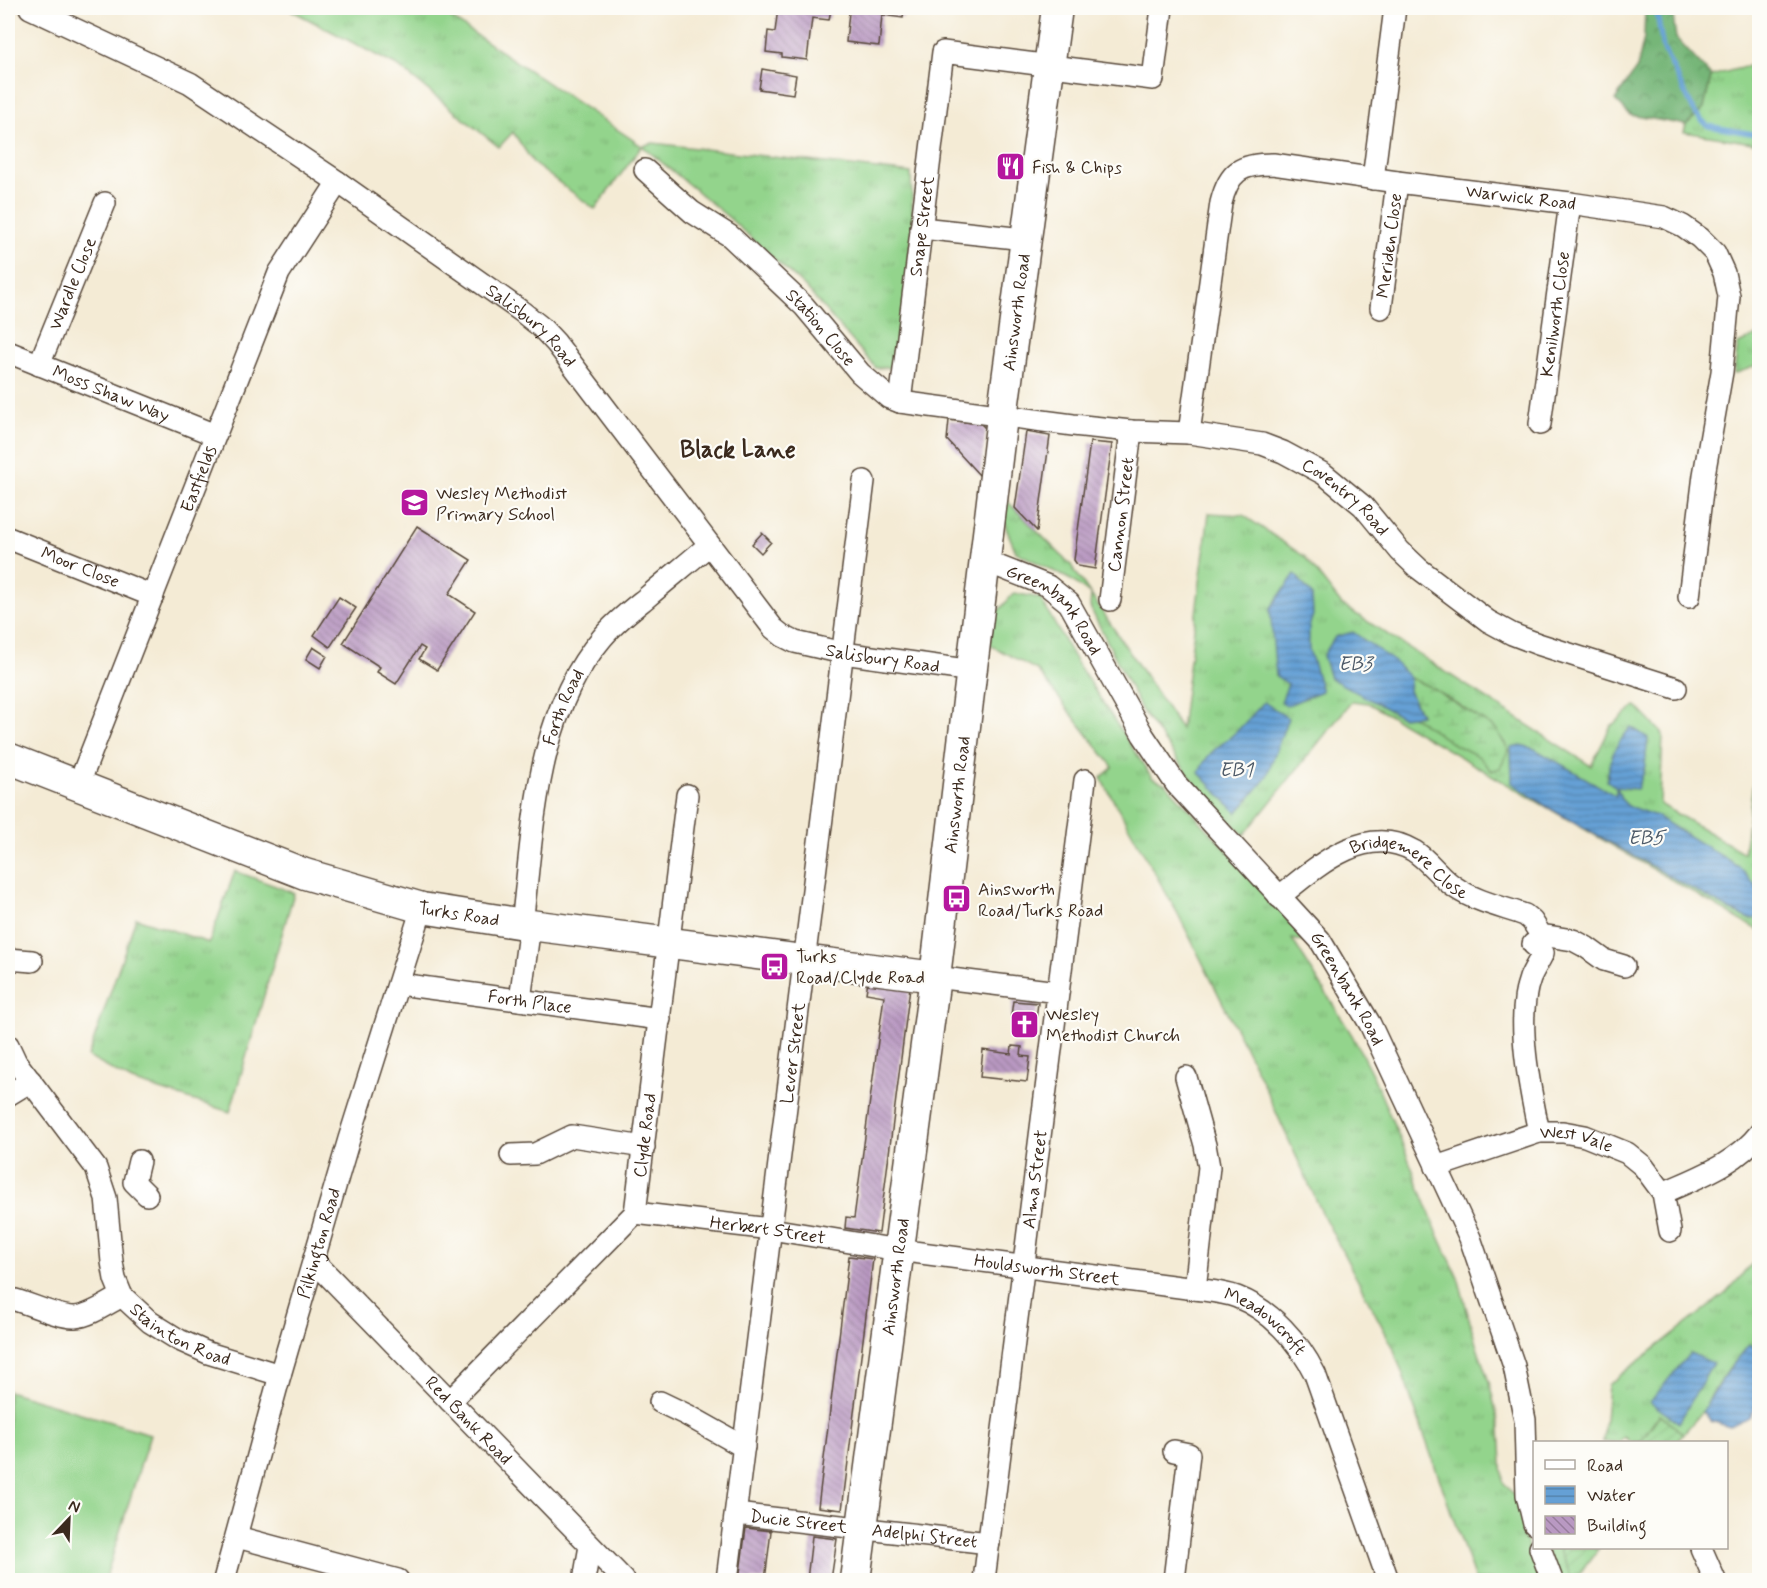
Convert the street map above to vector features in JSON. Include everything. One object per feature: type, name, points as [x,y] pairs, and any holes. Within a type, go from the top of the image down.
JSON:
[{"type":"main road","name":"Ainsworth Road","points":[[855,1581],[934,977],[973,671],[1002,417],[1056,8]]},
{"type":"main road","name":"Turks Road","points":[[8,758],[304,874],[422,909],[934,977]]},
{"type":"street","name":"Salisbury Road","points":[[30,8],[190,83],[338,182],[541,327],[556,343],[773,628],[783,636],[795,642],[843,653],[973,671]]},
{"type":"street","points":[[1050,65],[1153,79],[1162,8]]},
{"type":"street","points":[[1373,179],[1395,8]]},
{"type":"street","name":"Snape Street","points":[[900,402],[943,52],[1050,65]]},
{"type":"street","name":"Warwick Road","points":[[1189,433],[1221,203],[1225,188],[1240,169],[1254,164],[1273,164],[1664,217],[1683,226],[1715,253],[1724,273],[1729,296],[1722,372],[1704,475],[1689,597]]},
{"type":"street","name":"Station Close","points":[[645,170],[656,193],[730,236],[804,306],[860,373],[889,398],[900,402],[1002,417]]},
{"type":"street","name":"Eastfields","points":[[78,786],[279,273],[338,182]]},
{"type":"street","name":"Meriden Close","points":[[1380,308],[1397,182]]},
{"type":"street","name":"Wardle Close","points":[[39,365],[105,202]]},
{"type":"street","name":"Kenilworth Close","points":[[1540,424],[1570,203]]},
{"type":"street","points":[[921,228],[1025,239]]},
{"type":"street","name":"Moss Shaw Way","points":[[8,352],[214,435]]},
{"type":"street","name":"Coventry Road","points":[[1002,417],[1131,431],[1189,433],[1262,444],[1303,462],[1342,488],[1363,506],[1418,568],[1488,621],[1512,634],[1646,689],[1676,688]]},
{"type":"street","name":"Cannon Street","points":[[1110,600],[1131,431]]},
{"type":"street","name":"Lever Street","points":[[727,1581],[843,653],[850,515],[864,481]]},
{"type":"street","name":"Moor Close","points":[[8,538],[153,596]]},
{"type":"street","name":"Forth Road","points":[[520,1000],[540,776],[547,746],[565,696],[586,658],[609,629],[709,545]]},
{"type":"street","name":"Greenbank Road","points":[[985,561],[1048,586],[1069,603],[1143,735],[1176,784],[1320,940],[1370,1024],[1470,1238],[1514,1366],[1525,1420],[1527,1495],[1533,1520]]},
{"type":"street","name":"Alma Street","points":[[984,1581],[1085,780]]},
{"type":"street","name":"Clyde Road","points":[[636,1214],[687,795]]},
{"type":"street","name":"Bridgemere Close","points":[[1279,897],[1316,867],[1350,848],[1378,841],[1390,842],[1401,845],[1418,855],[1458,890],[1525,915],[1532,921],[1533,943]]},
{"type":"street","name":"Pilkington Road","points":[[224,1581],[280,1375],[350,1139],[422,909]]},
{"type":"street","points":[[1533,943],[1573,940],[1604,960],[1628,967]]},
{"type":"street","points":[[1533,943],[1543,953],[1529,980],[1524,1011],[1527,1066],[1539,1132]]},
{"type":"street","points":[[8,959],[32,961]]},
{"type":"street","points":[[934,977],[1058,992]]},
{"type":"street","name":"Forth Place","points":[[399,984],[660,1019]]},
{"type":"street","name":"Stainton Road","points":[[8,1045],[16,1062],[96,1168],[106,1198],[112,1262],[115,1279],[122,1296],[150,1322],[179,1340],[208,1353],[280,1375]]},
{"type":"street","name":"Meadowcroft","points":[[1187,1075],[1209,1167],[1195,1289],[1233,1296],[1248,1302],[1261,1310],[1304,1353],[1315,1374],[1388,1581]]},
{"type":"street","points":[[8,1095],[31,1081]]},
{"type":"street","name":"West Vale","points":[[1436,1167],[1539,1132],[1563,1132],[1585,1136],[1627,1153],[1643,1166],[1663,1192],[1670,1231]]},
{"type":"street","points":[[1663,1192],[1714,1170],[1737,1157],[1760,1133]]},
{"type":"street","points":[[511,1155],[535,1154],[572,1136],[644,1147]]},
{"type":"street","points":[[103,1188],[141,1188],[139,1161]]},
{"type":"street","points":[[450,1401],[636,1214]]},
{"type":"street","name":"Herbert Street","points":[[636,1214],[771,1229],[898,1250]]},
{"type":"street","name":"Houldsworth Street","points":[[898,1250],[1195,1289]]},
{"type":"street","name":"Red Bank Road","points":[[314,1261],[624,1581]]},
{"type":"street","points":[[8,1298],[64,1316],[75,1317],[87,1314],[122,1296]]},
{"type":"street","points":[[660,1402],[744,1447]]},
{"type":"street","points":[[1174,1451],[1189,1454],[1174,1581]]},
{"type":"street","name":"Ducie Street","points":[[736,1514],[862,1528]]},
{"type":"street","name":"Adelphi Street","points":[[862,1528],[989,1543]]},
{"type":"street","points":[[237,1537],[398,1581]]},
{"type":"street","points":[[584,1581],[590,1546]]},
{"type":"street","points":[[1540,1549],[1552,1581]]},
{"type":"street","points":[[1701,1549],[1715,1581]]},
{"type":"green space","points":[[287,8],[436,8],[642,146],[595,209],[534,164],[513,132],[499,147],[399,67]]},
{"type":"green space","points":[[1645,8],[1672,8],[1676,38],[1711,76],[1704,108],[1686,125],[1630,115],[1615,100],[1637,68],[1644,38]]},
{"type":"green space","points":[[1759,63],[1759,144],[1684,132],[1686,125],[1704,108],[1711,76]]},
{"type":"green space","points":[[653,143],[911,173],[913,225],[899,367],[876,368],[805,287],[728,217],[642,146]]},
{"type":"green space","points":[[1759,335],[1759,365],[1734,374],[1738,344]]},
{"type":"green space","points":[[1000,494],[1071,565],[1181,729],[1209,513],[1243,515],[1305,557],[1342,605],[1591,766],[1611,726],[1636,706],[1663,734],[1660,804],[1744,853],[1759,735],[1759,931],[1368,703],[1352,701],[1244,835],[1204,796],[1142,711],[1090,607],[1091,595],[1071,580],[1016,552],[1006,528]]},
{"type":"green space","points":[[1014,593],[1040,598],[1077,663],[1152,778],[1166,784],[1268,895],[1307,942],[1292,939],[1352,1035],[1373,1076],[1437,1232],[1458,1277],[1500,1428],[1503,1482],[1516,1497],[1530,1555],[1540,1580],[1475,1580],[1393,1347],[1323,1215],[1259,1075],[1178,914],[1101,778],[1113,767],[1037,670],[990,645],[993,617]]},
{"type":"green space","points":[[1410,678],[1434,689],[1496,729],[1509,751],[1500,768],[1492,771],[1478,756],[1452,743],[1412,716],[1421,714],[1409,691]]},
{"type":"green space","points":[[235,871],[294,893],[230,1112],[132,1081],[88,1057],[136,918],[209,943]]},
{"type":"green space","points":[[1759,1256],[1759,1348],[1749,1345],[1729,1369],[1703,1411],[1683,1434],[1660,1414],[1641,1441],[1629,1441],[1624,1437],[1620,1441],[1603,1441],[1608,1385],[1726,1293]]},
{"type":"green space","points":[[8,1391],[150,1434],[105,1580],[8,1580]]},
{"type":"green space","points":[[1660,1414],[1683,1434],[1677,1441],[1641,1441]]},
{"type":"green space","points":[[1546,1549],[1561,1549],[1577,1580],[1557,1580]]},
{"type":"green space","points":[[1559,1549],[1598,1549],[1575,1580],[1572,1580]]},
{"type":"water","points":[[1295,574],[1312,595],[1313,615],[1309,627],[1309,649],[1322,691],[1286,706],[1281,702],[1288,684],[1276,676],[1270,609]]},
{"type":"water","name":"EB3","points":[[1353,632],[1395,662],[1410,678],[1409,691],[1421,715],[1402,717],[1330,678],[1323,656],[1335,637]]},
{"type":"water","name":"EB1","points":[[1264,702],[1288,718],[1266,778],[1237,813],[1199,773],[1211,753],[1237,731]]},
{"type":"water","name":"EB5","points":[[1631,727],[1648,738],[1644,772],[1637,789],[1617,787],[1621,799],[1628,806],[1656,816],[1738,866],[1759,889],[1759,918],[1750,919],[1730,910],[1549,808],[1512,783],[1511,747],[1521,745],[1535,749],[1616,796],[1616,787],[1607,781],[1610,764],[1617,746]]},
{"type":"water","points":[[1749,1345],[1759,1348],[1759,1401],[1749,1418],[1730,1427],[1711,1421],[1703,1411],[1724,1376]]},
{"type":"water","points":[[1690,1353],[1713,1363],[1679,1423],[1650,1402]]},
{"type":"building","points":[[778,8],[904,8],[903,18],[882,15],[879,46],[846,42],[849,12],[831,9],[829,20],[812,18],[807,60],[782,57],[782,54],[766,52],[768,31],[775,32]]},
{"type":"building","points":[[762,69],[796,75],[793,94],[759,89]]},
{"type":"building","points":[[949,420],[981,424],[986,429],[980,476],[947,440]]},
{"type":"building","points":[[1026,432],[1050,436],[1037,531],[1015,508]]},
{"type":"building","points":[[1090,442],[1112,444],[1095,569],[1078,566],[1074,560]]},
{"type":"building","points":[[417,526],[471,560],[449,594],[475,611],[437,670],[419,659],[425,649],[420,646],[396,684],[377,672],[380,667],[343,643]]},
{"type":"building","points":[[762,533],[771,542],[761,553],[752,544]]},
{"type":"building","points":[[339,597],[356,608],[330,647],[314,635]]},
{"type":"building","points":[[313,647],[327,656],[320,668],[306,659]]},
{"type":"building","points":[[868,981],[910,987],[879,1233],[845,1228],[846,1217],[854,1218],[884,996],[866,993]]},
{"type":"building","name":"Wesley Methodist Church","points":[[1013,1001],[1038,1003],[1034,1034],[1015,1032],[1016,1017],[1011,1016]]},
{"type":"building","points":[[1012,1046],[1022,1047],[1021,1056],[1030,1057],[1027,1082],[980,1077],[983,1050],[1011,1054]]},
{"type":"building","points":[[849,1256],[873,1259],[842,1510],[818,1507]]},
{"type":"building","points":[[746,1528],[771,1531],[765,1580],[739,1580]]},
{"type":"building","points":[[812,1536],[837,1539],[831,1580],[807,1580]]},
{"type":"waterway","points":[[1656,8],[1663,48],[1695,113],[1708,126],[1760,135]]},
{"type":"place","name":"Fish & Chips","points":[[1011,167]]},
{"type":"place","name":"Wesley Methodist Primary School","points":[[415,503]]},
{"type":"place","name":"Ainsworth Road/Turks Road","points":[[957,899]]},
{"type":"place","name":"Turks Road/Clyde Road","points":[[775,966]]},
{"type":"place","name":"Wesley Methodist Church","points":[[1025,1024]]},
{"type":"district","name":"Black Lane","points":[[738,449]]}]
